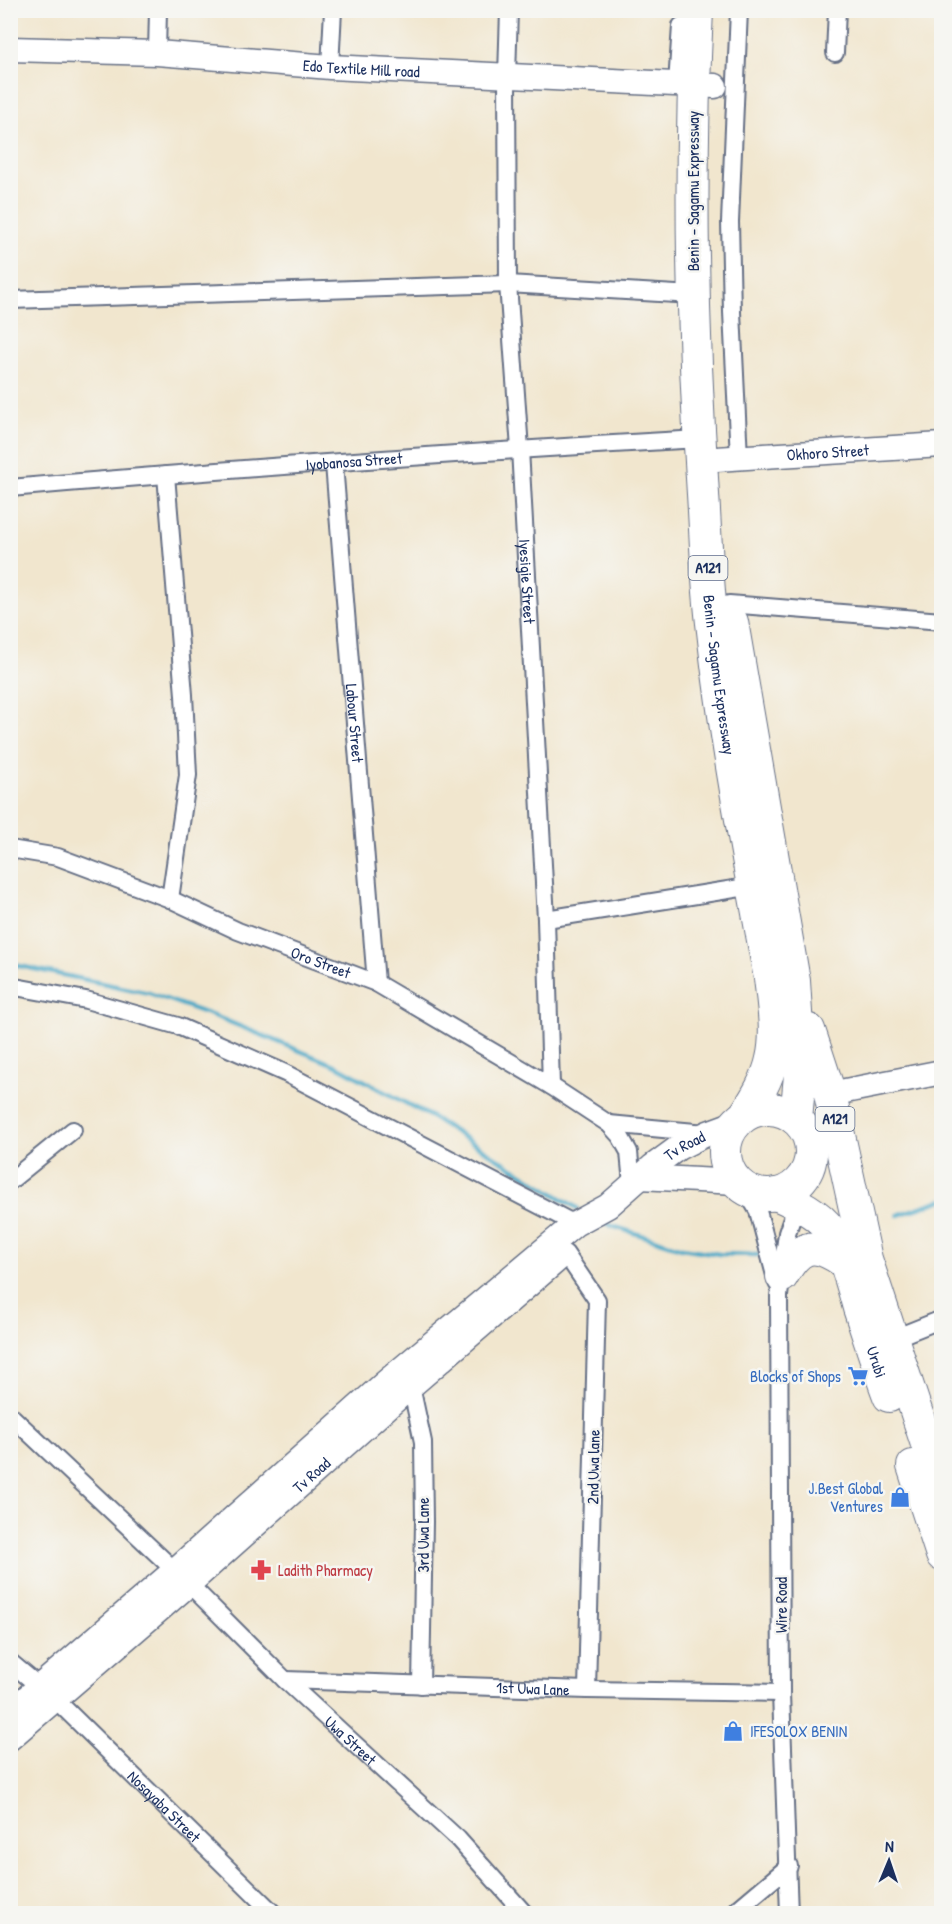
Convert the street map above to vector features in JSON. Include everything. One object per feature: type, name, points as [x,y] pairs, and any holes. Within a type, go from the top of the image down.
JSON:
[{"type":"highway","name":"Benin - Sagamu Expressway","points":[[698,10],[692,219],[693,295],[718,452],[712,628],[730,762],[770,978],[774,1014],[772,1059],[761,1089],[730,1124]]},
{"type":"highway","name":"A121","points":[[719,10],[695,85],[712,154],[711,277],[718,452],[729,604],[794,981],[800,1075],[796,1119]]},
{"type":"highway","name":"A121","points":[[794,981],[830,1094],[855,1260]]},
{"type":"highway","name":"A121","points":[[772,1109],[785,1112],[796,1119],[810,1140],[811,1152],[804,1175],[790,1194],[755,1193],[741,1185],[728,1168],[724,1153],[730,1124],[758,1110],[772,1109]]},
{"type":"highway","name":"A121","points":[[811,1152],[839,1212],[855,1260]]},
{"type":"highway","name":"Urubi","points":[[790,1194],[830,1230],[855,1260],[880,1303],[942,1491]]},
{"type":"highway","points":[[780,1286],[792,1259],[800,1251],[821,1249],[855,1260]]},
{"type":"highway","name":"Urubi","points":[[855,1260],[942,1555]]},
{"type":"street","points":[[158,10],[158,53]]},
{"type":"street","points":[[330,67],[333,10]]},
{"type":"street","name":"Iyesigie Street","points":[[509,10],[508,284],[520,449],[546,919],[550,1086]]},
{"type":"street","points":[[683,10],[695,85]]},
{"type":"street","points":[[718,452],[732,312],[730,222],[739,10]]},
{"type":"street","points":[[835,53],[837,10]]},
{"type":"street","name":"Edo Textile Mill road","points":[[10,49],[158,53],[330,67],[695,85]]},
{"type":"street","points":[[10,300],[508,284],[693,295]]},
{"type":"street","name":"Okhoro Street","points":[[718,452],[942,445]]},
{"type":"street","name":"Iyobanosa Street","points":[[10,488],[520,449],[718,452]]},
{"type":"street","name":"Labour Street","points":[[334,464],[376,983]]},
{"type":"street","points":[[166,475],[184,695],[188,775],[170,899]]},
{"type":"street","points":[[729,604],[942,621]]},
{"type":"street","name":"Oro Street","points":[[10,849],[58,857],[170,899],[238,931],[376,983],[550,1086],[609,1124],[620,1136],[629,1152],[636,1180]]},
{"type":"street","points":[[546,919],[753,886]]},
{"type":"street","points":[[10,986],[86,1000],[178,1026],[285,1073],[575,1224]]},
{"type":"street","points":[[830,1094],[942,1072]]},
{"type":"street","name":"Oro Street","points":[[609,1124],[730,1124]]},
{"type":"street","name":"Tv Road","points":[[10,1738],[48,1693],[588,1234],[608,1206],[636,1180],[678,1148],[730,1124]]},
{"type":"street","points":[[10,1181],[73,1130]]},
{"type":"street","name":"Tv Road","points":[[636,1180],[741,1185]]},
{"type":"street","name":"Wire Road","points":[[741,1185],[758,1211],[780,1286]]},
{"type":"street","name":"Wire Road","points":[[789,1914],[781,1693],[780,1286],[790,1194]]},
{"type":"street","name":"Tv Road","points":[[182,1577],[395,1374],[575,1224],[608,1206]]},
{"type":"street","name":"2nd Uwa lane","points":[[565,1253],[597,1300],[587,1690]]},
{"type":"street","points":[[892,1339],[942,1319]]},
{"type":"street","name":"3rd Uwa Lane","points":[[411,1386],[423,1443],[421,1684]]},
{"type":"street","name":"Uwa Street","points":[[10,1415],[182,1577],[285,1680],[458,1839],[525,1914]]},
{"type":"street","name":"Nosayaba Street","points":[[10,1662],[48,1693],[273,1914]]},
{"type":"street","name":"1st Uwa Lane","points":[[285,1680],[587,1690],[781,1693]]},
{"type":"street","name":"Tv Road","points":[[10,1712],[48,1693]]},
{"type":"street","points":[[732,1914],[789,1866]]},
{"type":"waterway","points":[[10,964],[149,993],[222,1019],[337,1066],[428,1115],[577,1208]]},
{"type":"waterway","points":[[898,1215],[942,1200]]},
{"type":"waterway","points":[[603,1222],[682,1248],[719,1254],[758,1255]]},
{"type":"place","name":"Blocks of Shops","points":[[858,1376]]},
{"type":"place","name":"J.Best Global Ventures","points":[[900,1497]]},
{"type":"place","name":"Ladith Pharmacy","points":[[261,1570]]},
{"type":"place","name":"IFESOLOX BENIN","points":[[733,1731]]}]
